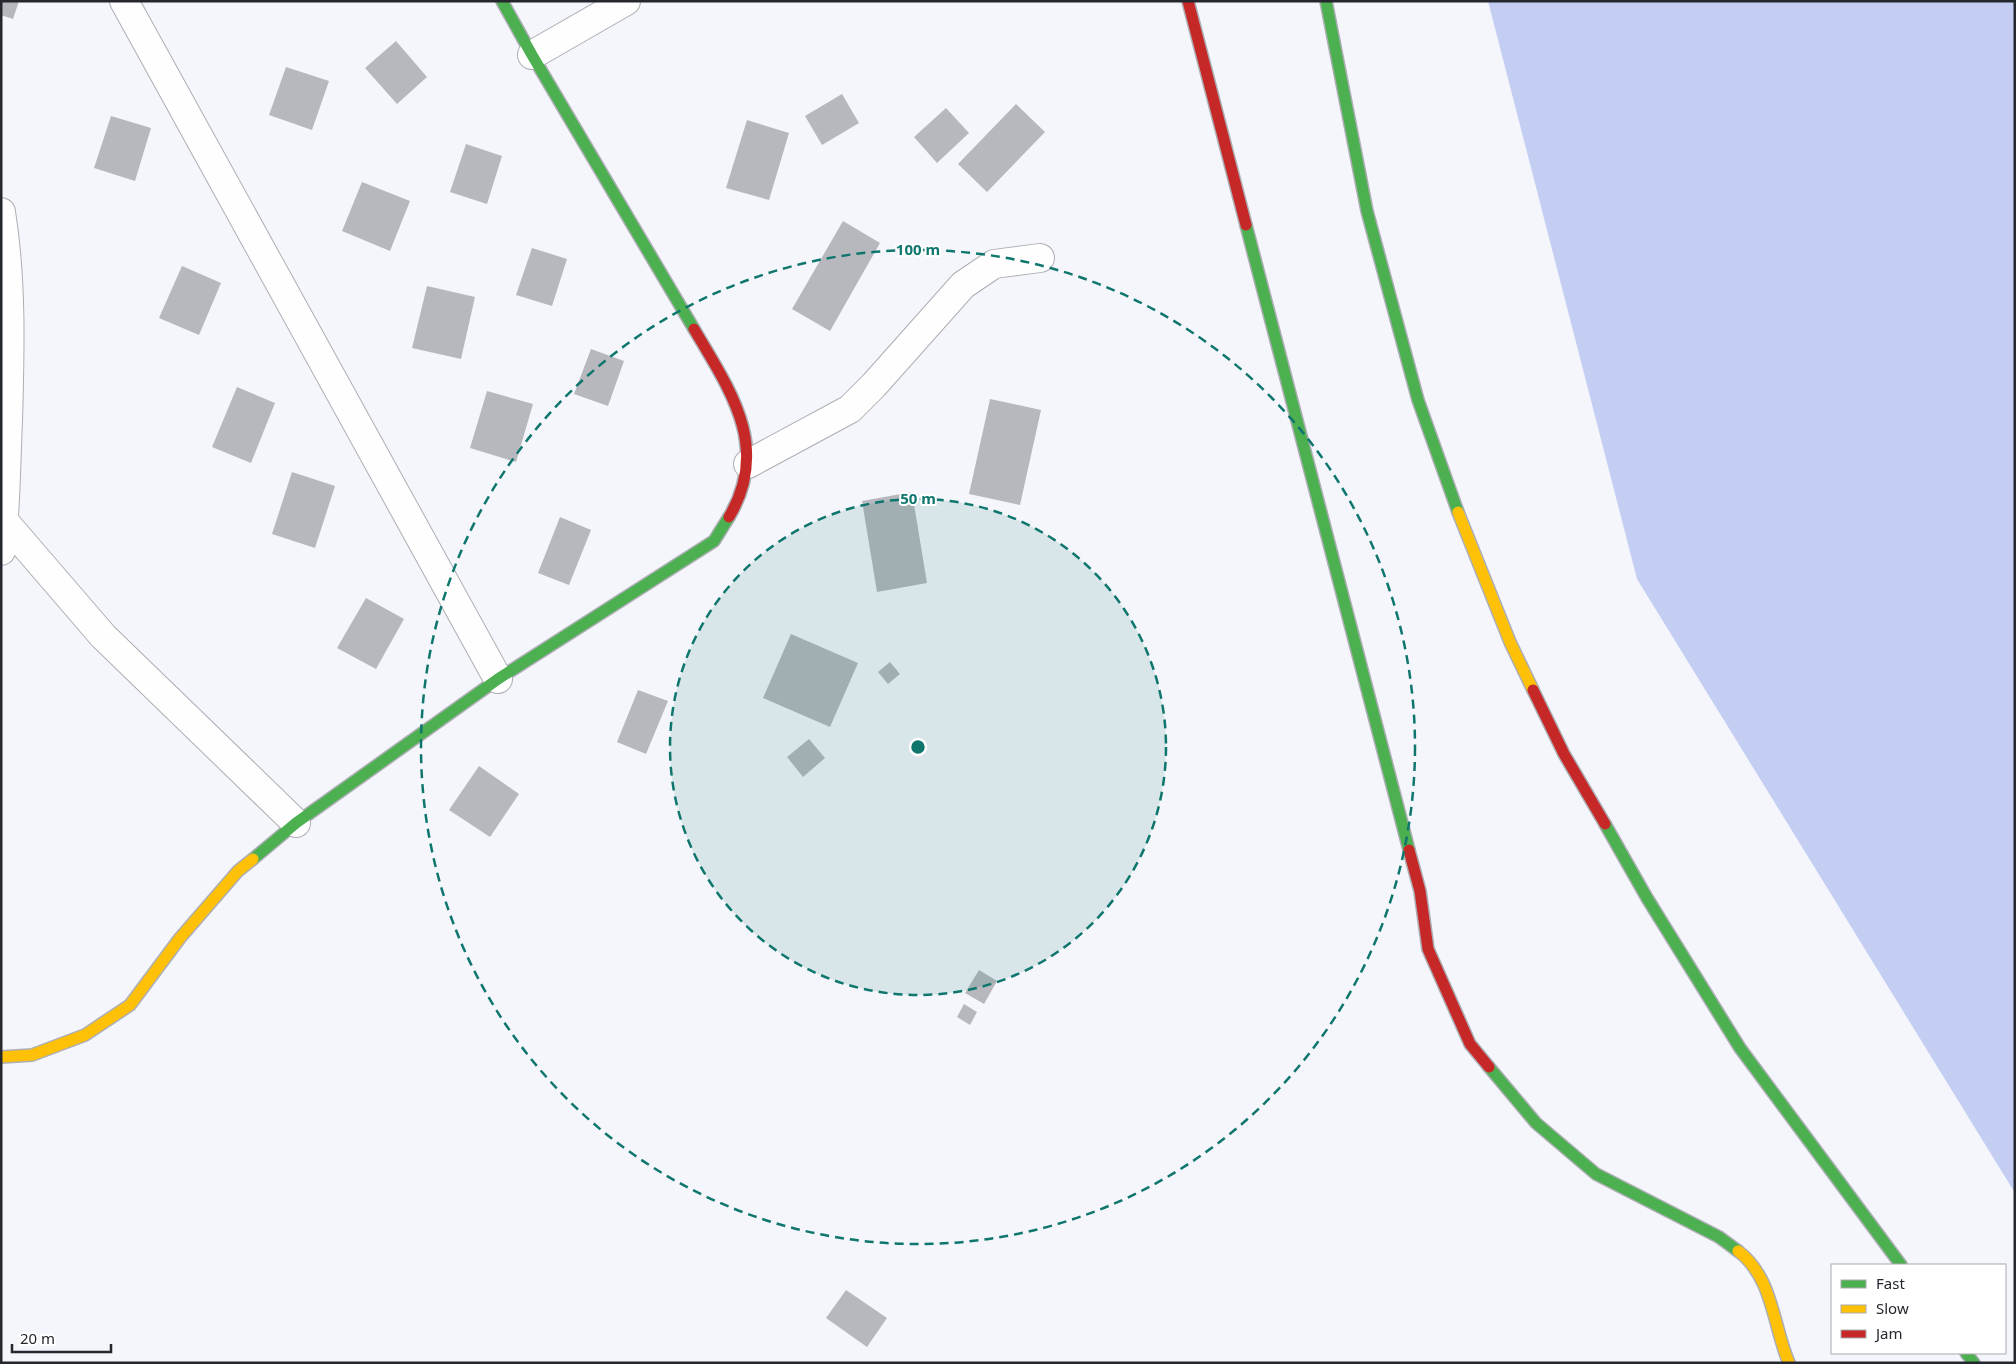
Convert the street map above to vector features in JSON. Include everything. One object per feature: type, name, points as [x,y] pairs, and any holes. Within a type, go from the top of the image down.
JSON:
[{"type":"street","points":[[124,1],[498,680]]},
{"type":"street","points":[[1,1057],[32,1055],[85,1036],[130,1005],[180,938],[238,871],[296,823],[498,680],[714,541],[739,500],[748,464],[743,423],[725,381],[502,1]]},
{"type":"street","points":[[532,55],[626,1]]},
{"type":"street","points":[[1188,1],[1420,891],[1428,949],[1470,1044],[1536,1123],[1596,1174],[1720,1237],[1746,1257],[1765,1284],[1781,1344],[1789,1363]]},
{"type":"street","points":[[1326,1],[1367,211],[1418,400],[1461,520],[1510,642],[1569,762],[1647,898],[1734,1040],[1900,1264]]},
{"type":"street","points":[[1,212],[6,243],[10,349],[4,521],[1,551]]},
{"type":"street","points":[[748,464],[850,409],[874,385],[963,285],[994,264],[1040,258]]},
{"type":"street","points":[[4,521],[103,636],[296,823]]},
{"type":"shaded area","points":[[1488,1],[2015,1],[2015,1193],[1637,579]]},
{"type":"building","points":[[1,1],[19,1],[13,19],[1,15]]},
{"type":"building","points":[[396,41],[427,77],[397,104],[365,68]]},
{"type":"building","points":[[286,67],[329,81],[312,130],[269,115]]},
{"type":"building","points":[[842,94],[859,123],[822,145],[805,116]]},
{"type":"building","points":[[1016,104],[1045,132],[987,192],[958,164]]},
{"type":"building","points":[[946,108],[969,133],[937,163],[914,137]]},
{"type":"building","points":[[111,116],[151,128],[135,181],[94,168]]},
{"type":"building","points":[[747,120],[789,133],[769,200],[726,188]]},
{"type":"building","points":[[466,144],[502,156],[487,204],[450,192]]},
{"type":"building","points":[[362,182],[410,201],[390,251],[342,231]]},
{"type":"building","points":[[843,221],[880,243],[830,331],[792,309]]},
{"type":"building","points":[[532,248],[567,259],[552,306],[516,295]]},
{"type":"building","points":[[182,266],[221,283],[199,335],[159,318]]},
{"type":"building","points":[[427,286],[475,297],[461,359],[412,348]]},
{"type":"building","points":[[591,349],[624,361],[608,406],[574,394]]},
{"type":"building","points":[[237,387],[275,403],[251,463],[212,447]]},
{"type":"building","points":[[487,391],[533,404],[516,462],[470,448]]},
{"type":"building","points":[[990,399],[1041,410],[1020,505],[969,494]]},
{"type":"building","points":[[292,472],[335,486],[315,548],[272,534]]},
{"type":"building","points":[[912,492],[927,583],[877,592],[862,501]]},
{"type":"building","points":[[560,517],[591,530],[569,585],[538,573]]},
{"type":"building","points":[[366,598],[404,619],[376,669],[337,648]]},
{"type":"building","points":[[791,634],[858,663],[830,727],[763,698]]},
{"type":"building","points":[[890,662],[900,674],[888,684],[878,672]]},
{"type":"building","points":[[638,690],[668,701],[646,754],[617,742]]},
{"type":"building","points":[[809,739],[825,758],[803,777],[787,757]]},
{"type":"building","points":[[479,766],[519,794],[490,837],[449,810]]},
{"type":"building","points":[[979,970],[997,981],[984,1004],[965,993]]},
{"type":"building","points":[[964,1004],[977,1012],[970,1025],[957,1017]]},
{"type":"building","points":[[846,1290],[887,1318],[867,1347],[826,1318]]},
{"type":"traffic: fast","points":[[502,1],[694,329]]},
{"type":"traffic: fast","points":[[1326,1],[1367,211],[1418,400],[1458,512]]},
{"type":"traffic: fast","points":[[1246,225],[1409,850]]},
{"type":"traffic: fast","points":[[253,859],[296,823],[498,679],[714,541],[729,517]]},
{"type":"traffic: fast","points":[[1605,824],[1647,898],[1740,1048],[1900,1264]]},
{"type":"traffic: fast","points":[[1489,1067],[1536,1123],[1596,1174],[1719,1237],[1738,1251]]},
{"type":"traffic: fast","points":[[1967,1354],[1974,1363]]},
{"type":"traffic: slow","points":[[1458,512],[1510,642],[1533,690]]},
{"type":"traffic: slow","points":[[1,1057],[32,1055],[85,1035],[130,1005],[180,938],[238,871],[253,859]]},
{"type":"traffic: slow","points":[[1738,1251],[1750,1262],[1765,1288],[1789,1363]]},
{"type":"traffic: jam","points":[[1188,1],[1246,225]]},
{"type":"traffic: jam","points":[[694,329],[721,374],[732,397],[741,420],[746,443],[746,467],[741,491],[729,517]]},
{"type":"traffic: jam","points":[[1533,690],[1564,754],[1605,824]]},
{"type":"traffic: jam","points":[[1409,850],[1420,891],[1428,949],[1470,1044],[1489,1067]]}]
